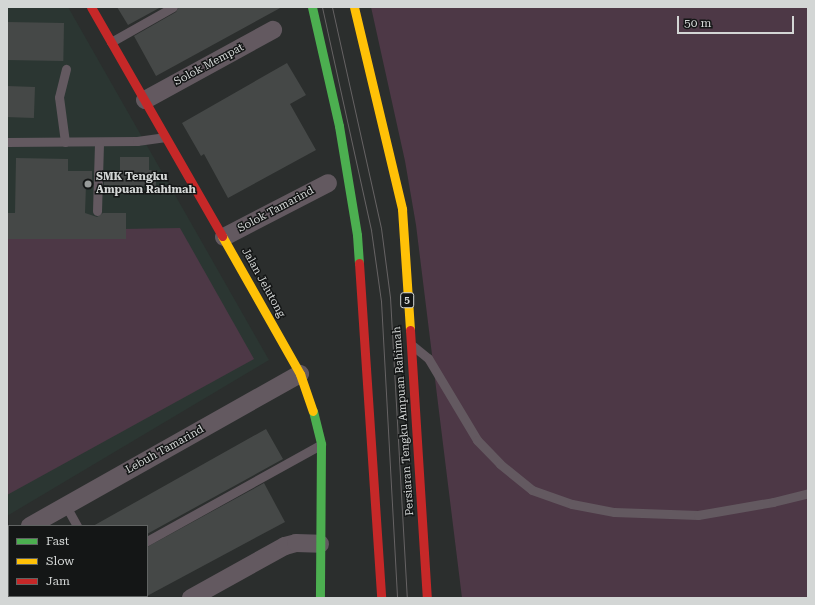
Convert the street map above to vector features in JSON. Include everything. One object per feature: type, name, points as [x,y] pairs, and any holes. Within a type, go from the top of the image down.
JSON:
[{"type":"main road","name":"Jalan Jelutong","points":[[91,7],[224,237],[300,374],[311,403],[321,444],[320,598]]},
{"type":"main road","points":[[312,7],[339,126],[357,235],[381,598]]},
{"type":"main road","name":"Persiaran Tengku Ampuan Rahimah","points":[[354,7],[402,209],[427,598]]},
{"type":"street","name":"Solok Mempat","points":[[145,100],[274,30]]},
{"type":"street","name":"Solok Tamarind","points":[[224,237],[328,183]]},
{"type":"street","name":"Lebuh Tamarind","points":[[32,525],[300,374]]},
{"type":"street","points":[[191,598],[285,546],[296,543],[320,544]]},
{"type":"lane","points":[[111,42],[173,7]]},
{"type":"lane","points":[[65,142],[59,96],[66,69]]},
{"type":"lane","points":[[7,142],[99,142],[166,137]]},
{"type":"lane","points":[[98,211],[99,142]]},
{"type":"lane","points":[[410,343],[428,358],[477,440],[500,464],[532,490],[572,504],[614,512],[698,515],[773,502],[808,492]]},
{"type":"lane","points":[[148,540],[321,444]]},
{"type":"lane","points":[[66,506],[76,525]]},
{"type":"shaded area","name":"SMK Tengku Ampuan Rahimah","points":[[7,7],[68,7],[269,360],[7,516]]},
{"type":"shaded area","points":[[371,7],[808,7],[808,598],[462,598],[416,225],[405,161]]},
{"type":"shaded area","points":[[180,228],[254,359],[7,495],[7,231]]},
{"type":"building","points":[[117,7],[161,7],[128,25]]},
{"type":"building","points":[[179,7],[282,7],[156,76],[134,36],[176,12]]},
{"type":"building","points":[[7,22],[64,23],[63,61],[7,60]]},
{"type":"building","points":[[287,63],[306,95],[290,104],[316,150],[228,198],[204,154],[201,156],[182,123]]},
{"type":"building","points":[[7,86],[35,87],[34,118],[7,117]]},
{"type":"building","points":[[120,157],[149,157],[149,170],[156,170],[156,186],[104,185],[104,172],[120,170]]},
{"type":"building","points":[[16,158],[68,159],[68,171],[92,171],[92,185],[86,185],[85,213],[97,217],[103,213],[126,213],[126,239],[7,239],[7,213],[15,213]]},
{"type":"building","points":[[266,429],[283,459],[148,533],[148,525],[95,525]]},
{"type":"building","points":[[264,483],[285,522],[148,595],[148,546]]},
{"type":"tram line","points":[[322,7],[371,230],[381,301],[397,598]]},
{"type":"tram line","points":[[332,7],[381,228],[390,297],[407,598]]},
{"type":"traffic: fast","points":[[312,7],[339,126],[357,235],[359,263]]},
{"type":"traffic: fast","points":[[313,411],[321,444],[320,598]]},
{"type":"traffic: slow","points":[[354,7],[402,209],[410,330]]},
{"type":"traffic: slow","points":[[222,236],[300,374],[313,411]]},
{"type":"traffic: jam","points":[[91,7],[222,236]]},
{"type":"traffic: jam","points":[[359,263],[381,598]]},
{"type":"traffic: jam","points":[[410,330],[427,598]]},
{"type":"place","name":"SMK Tengku Ampuan Rahimah","points":[[88,184]]}]
